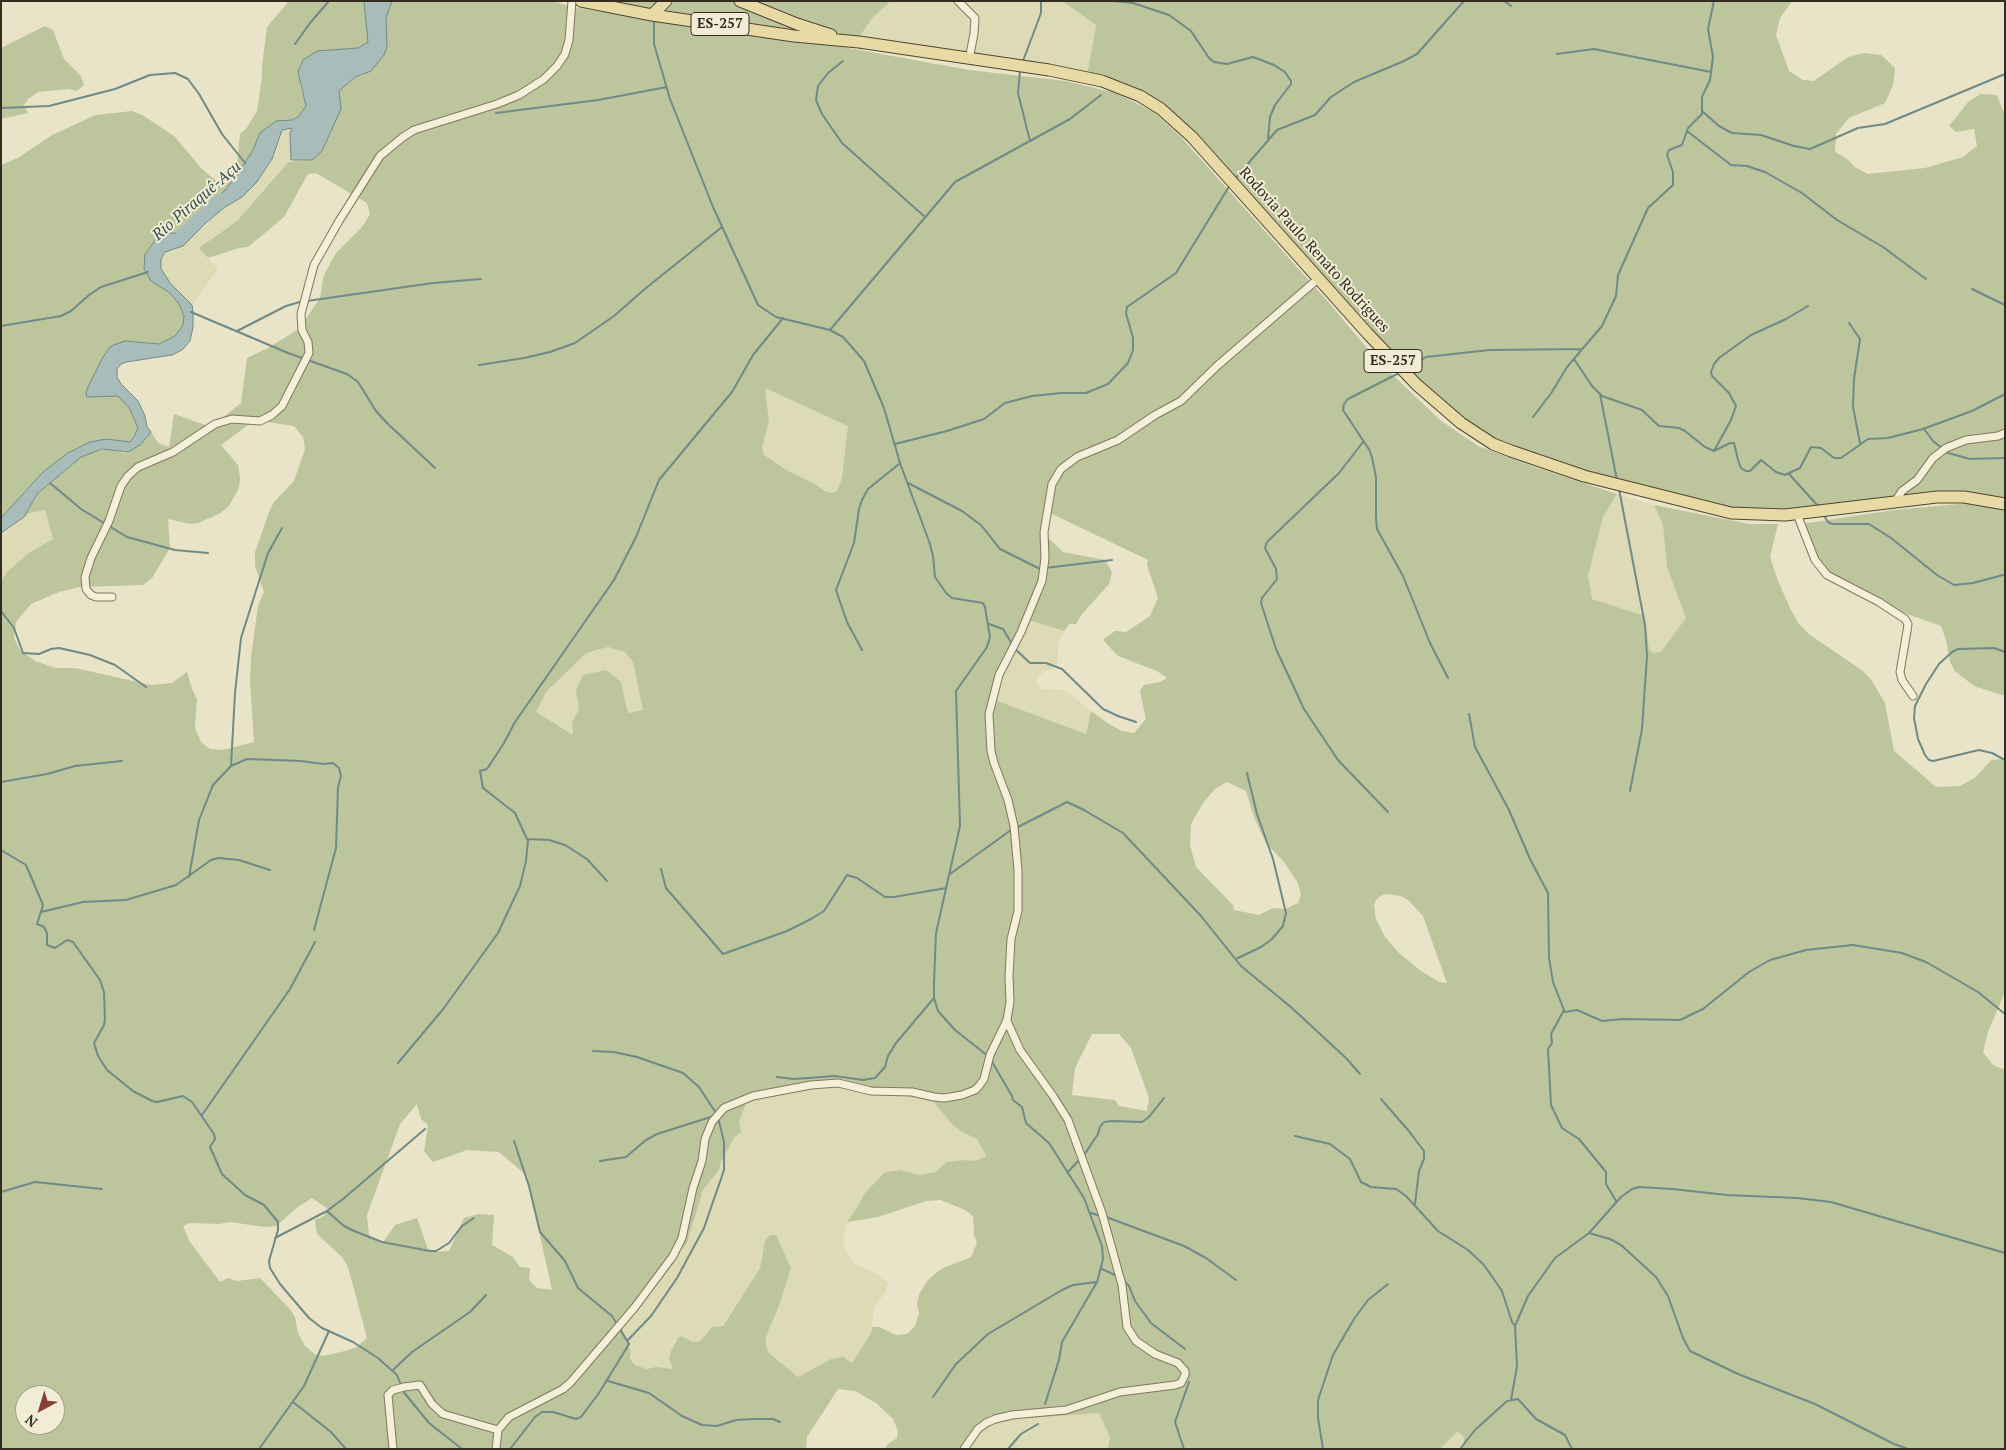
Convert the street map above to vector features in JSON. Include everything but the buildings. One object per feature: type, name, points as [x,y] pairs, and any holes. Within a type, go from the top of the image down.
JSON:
[{"type":"main road","name":"Rodovia Paulo Renato Rodrigues","points":[[581,1],[652,15],[794,36],[859,42],[1049,70],[1102,81],[1131,92],[1151,102],[1192,136],[1318,278],[1417,385],[1461,423],[1493,444],[1584,476],[1706,508],[1750,515],[1797,514],[1895,502],[1964,497],[2005,504]]},
{"type":"main road","points":[[652,15],[666,1]]},
{"type":"main road","name":"Rodovia Paulo Renato Rodrigues","points":[[740,1],[797,24],[859,42]]},
{"type":"street","points":[[112,596],[96,597],[91,595],[86,588],[85,577],[91,558],[109,521],[121,486],[128,476],[138,467],[173,452],[215,424],[232,419],[260,420],[279,410],[285,402],[309,353],[308,342],[302,330],[301,314],[314,265],[380,156],[397,141],[414,130],[497,104],[519,95],[544,79],[557,66],[565,54],[569,40],[572,1]]},
{"type":"street","points":[[958,1],[974,18],[974,34],[969,59]]},
{"type":"street","points":[[496,1449],[498,1430],[509,1416],[555,1393],[571,1382],[640,1301],[673,1256],[682,1238],[693,1188],[702,1161],[705,1139],[712,1122],[724,1108],[753,1096],[805,1086],[838,1083],[871,1091],[912,1092],[934,1097],[953,1097],[975,1090],[984,1079],[990,1055],[1007,1020],[1010,1002],[1011,939],[1018,911],[1018,870],[1011,812],[991,751],[989,714],[999,675],[1021,632],[1042,581],[1045,558],[1044,532],[1052,484],[1061,469],[1077,457],[1118,440],[1155,415],[1181,401],[1217,366],[1318,278]]},
{"type":"street","points":[[1895,502],[1902,491],[1917,480],[1933,458],[1946,448],[1966,440],[1998,436],[2005,433]]},
{"type":"street","points":[[1797,514],[1810,550],[1822,571],[1831,578],[1879,602],[1905,619],[1908,624],[1900,672],[1902,680],[1913,696]]},
{"type":"street","points":[[964,1449],[978,1429],[995,1419],[1012,1415],[1066,1410],[1120,1392],[1175,1386],[1180,1383],[1185,1375],[1185,1371],[1178,1363],[1155,1354],[1136,1341],[1127,1327],[1122,1285],[1102,1213],[1068,1120],[1020,1050],[1010,1032],[1007,1020]]},
{"type":"street","points":[[393,1449],[388,1395],[393,1390],[404,1387],[420,1385],[432,1404],[443,1414],[498,1430]]},
{"type":"shaded area","points":[[364,1],[392,1],[386,18],[387,47],[384,55],[371,71],[355,77],[339,91],[341,109],[322,151],[312,160],[291,160],[290,133],[292,128],[282,130],[272,159],[256,183],[242,197],[225,207],[207,222],[183,246],[165,252],[161,259],[161,269],[171,284],[192,305],[193,327],[190,341],[182,350],[172,355],[126,362],[117,369],[117,377],[121,384],[138,401],[145,416],[147,427],[151,432],[140,445],[128,452],[102,449],[81,457],[37,494],[24,517],[1,533],[1,518],[43,472],[68,453],[90,442],[106,439],[130,442],[134,437],[138,428],[130,409],[118,396],[87,397],[86,394],[103,357],[111,346],[125,341],[159,344],[175,336],[183,325],[184,316],[179,304],[170,293],[151,281],[144,269],[145,254],[160,234],[176,233],[197,223],[235,178],[253,150],[260,133],[276,121],[292,120],[298,117],[306,106],[298,72],[303,60],[317,51],[358,48],[368,42]]},
{"type":"shaded area","points":[[891,1],[1062,1],[1096,25],[1087,76],[857,40],[873,17]]},
{"type":"shaded area","points":[[285,128],[293,128],[290,133],[291,160],[270,181],[237,221],[199,248],[218,269],[192,305],[171,284],[161,269],[161,259],[165,252],[183,246],[225,207],[242,197],[280,133]]},
{"type":"shaded area","points":[[765,388],[848,426],[842,478],[837,491],[833,493],[827,492],[788,471],[764,455],[762,447],[769,422]]},
{"type":"shaded area","points":[[1617,494],[1654,505],[1663,525],[1667,567],[1687,618],[1661,652],[1653,653],[1649,649],[1645,616],[1592,599],[1588,576],[1603,517]]},
{"type":"shaded area","points":[[45,510],[53,539],[30,552],[1,581],[1,533],[30,513]]},
{"type":"shaded area","points":[[1029,619],[1064,631],[1058,644],[1058,662],[1052,669],[1047,670],[1037,678],[1036,684],[1043,689],[1063,690],[1091,711],[1086,734],[995,700],[1004,663]]},
{"type":"shaded area","points":[[608,647],[625,652],[633,662],[643,710],[628,713],[621,682],[576,690],[579,709],[572,723],[573,736],[536,712],[546,692],[586,653]]},
{"type":"shaded area","points":[[839,1084],[933,1101],[962,1132],[977,1139],[986,1156],[976,1162],[965,1160],[947,1162],[935,1172],[919,1175],[900,1170],[885,1172],[864,1194],[847,1222],[843,1238],[846,1251],[853,1263],[877,1274],[888,1283],[886,1291],[874,1308],[871,1333],[852,1363],[831,1359],[798,1377],[768,1352],[766,1337],[780,1303],[765,1240],[760,1267],[723,1326],[712,1327],[700,1341],[693,1342],[681,1336],[678,1338],[674,1342],[674,1369],[656,1367],[647,1369],[635,1365],[630,1359],[630,1349],[621,1326],[687,1243],[703,1190],[719,1170],[721,1162],[734,1138],[740,1132],[739,1122],[747,1098]]},
{"type":"shaded area","points":[[1099,1413],[1111,1437],[1108,1449],[1011,1449],[1009,1447],[1005,1449],[968,1449],[983,1431],[995,1424],[1016,1419]]},
{"type":"shaded area","points":[[1458,1431],[1464,1437],[1462,1449],[1440,1449]]},
{"type":"green space","points":[[289,1],[364,1],[368,42],[358,48],[317,51],[300,84],[306,106],[298,117],[292,120],[276,121],[261,133],[253,150],[235,178],[197,223],[176,233],[160,234],[145,254],[145,269],[151,281],[170,293],[179,304],[184,316],[183,325],[175,336],[159,344],[130,341],[111,346],[88,387],[87,397],[118,396],[130,409],[138,428],[134,437],[130,442],[115,441],[79,447],[68,453],[43,472],[1,518],[1,165],[18,158],[52,135],[96,115],[132,111],[144,116],[174,136],[202,169],[216,181],[222,182],[237,164],[240,134],[246,129],[257,111],[267,27]]},
{"type":"green space","points":[[392,1],[553,1],[572,7],[761,37],[832,45],[969,70],[1065,81],[1116,93],[1154,112],[1180,136],[1330,304],[1377,360],[1440,420],[1478,446],[1617,494],[1603,517],[1588,576],[1592,599],[1645,616],[1649,649],[1653,653],[1661,652],[1686,618],[1667,567],[1663,525],[1654,505],[1749,524],[1778,524],[1770,557],[1791,610],[1799,624],[1810,635],[1863,671],[1872,681],[1885,703],[1894,751],[1936,787],[1960,786],[1976,777],[1991,760],[2005,759],[2004,994],[1988,1032],[1983,1052],[1993,1065],[2005,1070],[2005,1449],[1462,1449],[1464,1437],[1458,1431],[1440,1449],[1108,1449],[1110,1437],[1099,1413],[1016,1419],[995,1424],[983,1431],[968,1449],[885,1449],[888,1444],[897,1438],[898,1431],[893,1419],[876,1403],[855,1391],[838,1389],[807,1437],[806,1449],[1,1449],[1,581],[7,572],[30,552],[53,539],[45,510],[30,513],[24,517],[37,494],[81,457],[92,452],[109,449],[124,453],[128,452],[144,441],[151,432],[158,443],[169,447],[174,414],[211,427],[241,403],[247,358],[299,329],[320,298],[324,275],[336,253],[363,226],[370,214],[367,203],[316,173],[308,174],[284,217],[248,247],[208,258],[199,248],[237,221],[288,162],[311,160],[329,138],[330,129],[340,109],[339,91],[355,77],[362,75],[387,47],[386,18]],"holes":[[[765,388],[848,426],[842,478],[837,491],[832,493],[788,471],[764,455],[762,447],[769,422]],[[267,422],[294,426],[303,437],[305,449],[294,481],[274,502],[269,512],[255,552],[255,566],[264,592],[258,606],[251,657],[250,682],[254,742],[223,750],[210,749],[201,742],[195,728],[197,699],[187,672],[172,683],[151,685],[75,668],[55,668],[35,661],[20,650],[14,638],[16,622],[31,604],[59,592],[79,587],[143,585],[152,578],[170,548],[168,519],[190,524],[198,523],[219,514],[229,506],[239,488],[240,478],[238,465],[221,445],[248,425]],[[1046,511],[1148,560],[1147,565],[1158,598],[1150,616],[1126,632],[1115,631],[1103,640],[1118,656],[1157,671],[1167,678],[1160,682],[1144,685],[1140,691],[1146,719],[1134,733],[1122,731],[1091,711],[1086,734],[995,700],[1004,663],[1029,620],[1064,631],[1069,624],[1076,624],[1082,614],[1109,584],[1112,572],[1105,560],[1063,552],[1041,531]],[[608,647],[625,652],[633,662],[643,710],[628,713],[621,682],[606,670],[583,675],[576,690],[579,709],[572,723],[573,735],[536,712],[546,692],[586,653]],[[1227,782],[1246,791],[1254,817],[1266,843],[1284,862],[1298,883],[1301,895],[1298,903],[1285,909],[1273,908],[1259,915],[1234,910],[1233,905],[1196,867],[1190,845],[1191,824],[1203,803],[1215,789]],[[1382,895],[1400,896],[1408,900],[1423,916],[1447,983],[1439,982],[1421,971],[1399,953],[1385,937],[1376,919],[1374,905],[1376,900]],[[1092,1034],[1119,1034],[1131,1048],[1149,1098],[1147,1111],[1119,1106],[1115,1100],[1072,1095],[1075,1068]],[[838,1084],[933,1101],[951,1123],[962,1132],[977,1139],[986,1156],[976,1161],[947,1162],[935,1172],[919,1175],[900,1170],[885,1172],[864,1194],[847,1222],[878,1217],[926,1201],[941,1200],[965,1210],[973,1216],[974,1235],[977,1243],[971,1257],[941,1269],[928,1280],[919,1294],[917,1304],[919,1313],[915,1326],[907,1334],[896,1335],[879,1327],[872,1327],[871,1333],[852,1363],[843,1357],[831,1359],[798,1377],[768,1352],[766,1343],[766,1337],[780,1303],[791,1268],[776,1235],[770,1235],[765,1240],[760,1268],[723,1326],[712,1327],[700,1341],[693,1342],[681,1336],[678,1338],[669,1359],[673,1369],[656,1367],[647,1369],[635,1365],[630,1359],[630,1349],[621,1326],[687,1243],[703,1190],[719,1170],[721,1162],[734,1138],[741,1132],[739,1122],[748,1098]],[[417,1104],[421,1119],[428,1125],[424,1151],[433,1162],[467,1150],[499,1152],[527,1176],[552,1290],[537,1288],[529,1280],[530,1268],[520,1267],[513,1257],[492,1245],[494,1215],[479,1214],[464,1218],[449,1251],[429,1252],[417,1218],[395,1225],[382,1244],[369,1235],[367,1215],[400,1124]],[[312,1198],[328,1209],[324,1216],[315,1220],[317,1234],[342,1257],[348,1267],[367,1338],[357,1347],[324,1356],[316,1355],[305,1346],[298,1333],[295,1317],[289,1308],[260,1278],[237,1281],[228,1278],[220,1282],[190,1242],[183,1226],[190,1223],[219,1224],[230,1222],[265,1227],[276,1226]]]},
{"type":"green space","points":[[604,1],[891,1],[873,17],[857,40]]},
{"type":"green space","points":[[1062,1],[1792,1],[1780,18],[1776,35],[1789,71],[1803,80],[1814,81],[1848,57],[1864,53],[1881,55],[1895,68],[1893,85],[1885,103],[1849,118],[1836,134],[1835,152],[1847,159],[1856,168],[1868,174],[1925,168],[1963,157],[1977,146],[1974,129],[1956,132],[1949,126],[1969,101],[1981,94],[1997,95],[2003,111],[2005,111],[2005,503],[1993,499],[1750,514],[1651,494],[1483,437],[1447,412],[1159,104],[1087,76],[1096,25]]},
{"type":"green space","points":[[45,26],[53,30],[64,59],[81,76],[84,85],[77,91],[68,89],[38,92],[28,99],[24,105],[28,113],[1,119],[1,48]]},
{"type":"green space","points":[[1970,503],[2005,510],[2005,696],[1974,686],[1955,671],[1950,662],[1941,626],[1882,605],[1822,572],[1801,524],[1894,510]]},
{"type":"waterway","points":[[295,44],[329,1]]},
{"type":"waterway","points":[[1023,61],[1041,13],[1041,1]]},
{"type":"waterway","points":[[1114,1],[1133,3],[1169,15],[1191,31],[1209,58],[1214,62],[1227,64],[1253,57],[1274,65],[1285,72],[1291,84],[1275,105],[1270,117],[1268,139]]},
{"type":"waterway","points":[[1234,180],[1277,130],[1315,115],[1331,97],[1354,82],[1417,54],[1464,1]]},
{"type":"waterway","points":[[1504,1],[1511,6]]},
{"type":"waterway","points":[[1533,417],[1552,392],[1567,367],[1602,326],[1616,296],[1618,275],[1648,208],[1673,185],[1673,172],[1667,155],[1669,150],[1682,145],[1688,128],[1702,114],[1702,97],[1710,80],[1713,57],[1708,29],[1714,1]]},
{"type":"waterway","points":[[654,20],[654,44],[670,99],[713,207],[758,305],[776,317],[830,330],[843,337],[864,361],[884,408],[900,463],[930,544],[935,577],[946,593],[952,598],[983,603],[985,607],[990,637],[987,647],[956,691],[960,826],[936,933],[934,998],[938,1011],[955,1030],[988,1056]]},
{"type":"waterway","points":[[1557,54],[1594,49],[1711,72]]},
{"type":"waterway","points":[[843,61],[828,73],[818,86],[816,100],[822,114],[842,143],[925,217]]},
{"type":"waterway","points":[[1020,70],[1018,93],[1030,141]]},
{"type":"waterway","points":[[1,108],[49,106],[115,89],[150,75],[175,73],[188,79],[222,134],[245,163]]},
{"type":"waterway","points":[[1702,111],[1719,126],[1732,133],[1761,135],[1794,146],[1810,149],[1858,128],[1885,124],[2005,74]]},
{"type":"waterway","points":[[496,113],[598,100],[667,87]]},
{"type":"waterway","points":[[830,330],[955,182],[1070,119],[1101,95]]},
{"type":"waterway","points":[[1687,131],[1731,165],[1747,166],[1765,172],[1802,193],[1837,220],[1883,247],[1926,279]]},
{"type":"waterway","points":[[895,444],[947,431],[984,419],[1005,403],[1032,396],[1086,393],[1108,384],[1128,363],[1133,350],[1133,338],[1126,313],[1127,307],[1176,273],[1230,185]]},
{"type":"waterway","name":"Rio Piraquê-Açu","points":[[181,235],[220,199]]},
{"type":"waterway","points":[[479,365],[524,358],[550,352],[575,343],[614,316],[722,227]]},
{"type":"waterway","points":[[1,326],[61,316],[71,311],[101,287],[148,272]]},
{"type":"waterway","points":[[307,301],[433,283],[481,279]]},
{"type":"waterway","points":[[1972,289],[2005,305]]},
{"type":"waterway","points":[[237,331],[286,306],[303,301]]},
{"type":"waterway","points":[[1714,451],[1731,420],[1736,406],[1729,393],[1712,376],[1711,372],[1714,364],[1719,358],[1751,335],[1786,319],[1808,306]]},
{"type":"waterway","points":[[191,312],[288,353],[347,374],[358,382],[376,411],[387,423],[435,468]]},
{"type":"waterway","points":[[398,1063],[444,1008],[498,933],[520,886],[526,861],[528,841],[515,813],[483,788],[480,771],[487,769],[515,722],[614,580],[636,537],[659,480],[732,392],[753,355],[783,318]]},
{"type":"waterway","points":[[1849,323],[1860,339],[1854,379],[1853,407],[1860,443]]},
{"type":"waterway","points":[[1408,368],[1426,357],[1444,355],[1490,350],[1582,349]]},
{"type":"waterway","points":[[1574,359],[1592,386],[1602,396],[1642,410],[1659,426],[1679,428],[1705,447],[1714,451],[1734,443],[1741,468],[1746,471],[1750,471],[1761,460],[1776,472],[1785,475],[1800,468],[1811,447],[1821,448],[1834,458],[1841,458],[1868,439],[1888,438],[1923,429],[1972,411],[2005,394]]},
{"type":"waterway","points":[[1399,373],[1348,399],[1344,404],[1343,410],[1370,451],[1376,477],[1377,529],[1403,576],[1430,643],[1448,678]]},
{"type":"waterway","points":[[1600,394],[1617,480]]},
{"type":"waterway","points":[[1924,429],[1933,441],[1948,453],[1970,459],[2005,458]]},
{"type":"waterway","points":[[1363,442],[1339,473],[1267,542],[1265,548],[1276,569],[1277,579],[1262,598],[1261,603],[1276,649],[1304,709],[1338,760],[1388,812]]},
{"type":"waterway","points":[[862,650],[847,622],[836,590],[854,543],[862,500],[868,489],[899,464]]},
{"type":"waterway","points":[[1789,474],[1818,506]]},
{"type":"waterway","points":[[50,483],[81,509],[127,537],[175,550],[208,553]]},
{"type":"waterway","points":[[908,483],[962,511],[981,525],[1000,549],[1040,569]]},
{"type":"waterway","points":[[1619,489],[1645,625],[1647,656],[1642,729],[1630,791]]},
{"type":"waterway","points":[[1823,514],[1828,522],[1832,524],[1869,524],[1891,538],[1937,575],[1954,585],[1973,583],[2003,575]]},
{"type":"waterway","points":[[231,766],[235,693],[241,638],[268,553],[282,528]]},
{"type":"waterway","points":[[1045,568],[1112,560]]},
{"type":"waterway","points":[[1,611],[14,628],[23,653],[39,654],[59,648],[90,655],[115,665],[146,687]]},
{"type":"waterway","points":[[989,624],[1003,629],[1012,644]]},
{"type":"waterway","points":[[1014,648],[1030,663],[1046,663],[1062,669],[1103,709],[1136,722]]},
{"type":"waterway","points":[[2005,652],[1994,648],[1958,649],[1952,652],[1939,664],[1926,684],[1915,706],[1914,718],[1918,739],[1929,760],[1933,761],[1979,750],[1992,753],[2005,760]]},
{"type":"waterway","points":[[1469,714],[1475,747],[1509,810],[1530,859],[1548,893],[1549,958],[1553,982],[1564,1010],[1551,1034],[1552,1043],[1548,1049],[1551,1105],[1562,1128],[1579,1139],[1606,1172],[1606,1184],[1616,1201]]},
{"type":"waterway","points":[[189,877],[199,820],[213,785],[231,766],[247,759],[333,763],[339,768],[341,776],[338,787],[336,848],[314,930]]},
{"type":"waterway","points":[[1,782],[47,774],[75,766],[122,761]]},
{"type":"waterway","points":[[1236,959],[1261,947],[1272,939],[1283,926],[1286,913],[1273,859],[1257,814],[1247,773]]},
{"type":"waterway","points":[[1016,828],[1067,802],[1123,833],[1201,916],[1241,966],[1292,1008],[1347,1059],[1360,1074]]},
{"type":"waterway","points":[[950,874],[1011,830]]},
{"type":"waterway","points":[[527,839],[549,840],[565,845],[587,859],[607,881]]},
{"type":"waterway","points":[[1,850],[26,865],[43,905],[37,924],[44,927],[47,933],[47,945],[55,948],[67,940],[73,942],[100,980],[104,992],[105,1019],[104,1025],[94,1043],[98,1056],[107,1070],[133,1091],[152,1101],[157,1102],[183,1096],[192,1102],[214,1134],[215,1139],[210,1147],[222,1174],[245,1195],[264,1205],[278,1222],[278,1230],[269,1261],[270,1268],[280,1284],[309,1318],[322,1328],[353,1342],[378,1358],[397,1375],[401,1385]]},
{"type":"waterway","points":[[41,912],[83,902],[126,900],[176,885],[211,860],[218,858],[239,860],[270,870]]},
{"type":"waterway","points":[[661,869],[666,888],[723,954],[787,931],[824,911],[847,875],[857,878],[885,897],[946,888]]},
{"type":"waterway","points":[[202,1115],[290,989],[315,942]]},
{"type":"waterway","points":[[1564,1012],[1577,1010],[1602,1021],[1623,1019],[1680,1020],[1703,1009],[1749,972],[1770,960],[1806,950],[1853,945],[1902,953],[1926,962],[1978,992],[2005,1014]]},
{"type":"waterway","points":[[777,1077],[794,1079],[835,1076],[863,1080],[875,1078],[885,1067],[888,1056],[896,1043],[934,998]]},
{"type":"waterway","points":[[593,1051],[614,1052],[637,1057],[683,1073],[699,1087],[716,1113]]},
{"type":"waterway","points":[[991,1060],[1013,1100],[1022,1107],[1026,1123],[1049,1143],[1084,1198],[1102,1246],[1103,1259],[1097,1282],[1062,1342],[1059,1360],[1045,1404]]},
{"type":"waterway","points":[[1084,1155],[1104,1122],[1142,1122],[1149,1117],[1164,1098]]},
{"type":"waterway","points":[[1381,1099],[1424,1151],[1424,1159],[1419,1171],[1415,1204]]},
{"type":"waterway","points":[[600,1161],[626,1157],[646,1140],[657,1134],[714,1116]]},
{"type":"waterway","points":[[627,1341],[651,1316],[677,1278],[704,1228],[724,1170],[724,1142],[718,1117]]},
{"type":"waterway","points":[[275,1238],[327,1211],[425,1129]]},
{"type":"waterway","points":[[1295,1136],[1330,1144],[1350,1159],[1361,1182],[1371,1187],[1396,1189],[1406,1196],[1438,1231],[1468,1250],[1484,1265],[1502,1291],[1515,1326]]},
{"type":"waterway","points":[[510,1449],[535,1417],[542,1412],[553,1412],[576,1419],[581,1417],[599,1393],[629,1344],[612,1316],[578,1288],[565,1261],[540,1232],[529,1186],[514,1141]]},
{"type":"waterway","points":[[1067,1173],[1081,1158]]},
{"type":"waterway","points":[[1,1192],[35,1182],[102,1189]]},
{"type":"waterway","points":[[1511,1400],[1517,1366],[1515,1326],[1528,1296],[1555,1258],[1589,1233],[1621,1197],[1632,1189],[1639,1187],[1672,1189],[1831,1202],[2005,1253]]},
{"type":"waterway","points":[[327,1211],[344,1226],[382,1242],[430,1251],[436,1251],[449,1243],[462,1226],[474,1218]]},
{"type":"waterway","points":[[1091,1213],[1101,1216]]},
{"type":"waterway","points":[[1106,1217],[1184,1246],[1206,1258],[1236,1280]]},
{"type":"waterway","points":[[1589,1233],[1610,1239],[1621,1245],[1656,1277],[1668,1296],[1683,1338],[1690,1351],[1738,1374],[1815,1404],[1894,1444],[1908,1449]]},
{"type":"waterway","points":[[1102,1269],[1117,1276]]},
{"type":"waterway","points":[[1123,1280],[1129,1286],[1135,1301],[1151,1323],[1185,1349]]},
{"type":"waterway","points":[[933,1397],[956,1364],[988,1334],[1062,1290],[1073,1285],[1097,1282]]},
{"type":"waterway","points":[[1323,1449],[1318,1418],[1318,1400],[1333,1355],[1354,1319],[1368,1300],[1388,1284]]},
{"type":"waterway","points":[[393,1370],[412,1352],[470,1312],[486,1295]]},
{"type":"waterway","points":[[259,1449],[304,1386],[329,1331]]},
{"type":"waterway","points":[[608,1381],[649,1393],[682,1416],[702,1425],[717,1426],[736,1420],[755,1419],[773,1419],[780,1422]]},
{"type":"waterway","points":[[1184,1449],[1175,1422],[1189,1382]]},
{"type":"waterway","points":[[402,1390],[429,1423],[462,1449]]},
{"type":"waterway","points":[[1460,1449],[1475,1430],[1507,1401],[1518,1399],[1536,1419],[1565,1435],[1572,1449]]},
{"type":"waterway","points":[[293,1402],[331,1432],[346,1449]]},
{"type":"waterway","points":[[1008,1449],[1021,1434],[1038,1424]]}]
